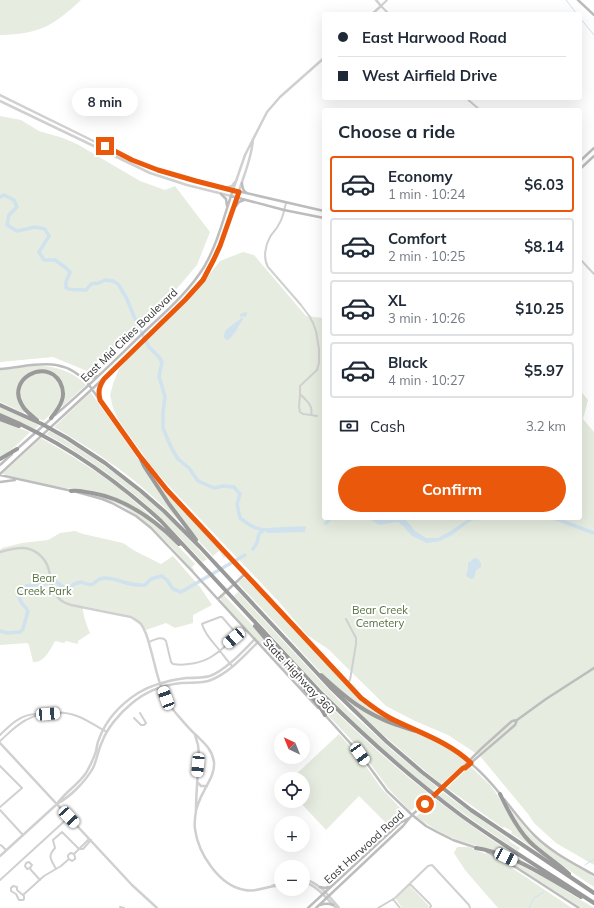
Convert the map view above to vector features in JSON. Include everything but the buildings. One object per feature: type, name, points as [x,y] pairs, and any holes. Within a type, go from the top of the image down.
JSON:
[{"type":"highway","points":[[42,424],[22,406],[18,396],[20,385],[31,373],[46,372],[56,377],[61,385],[63,393],[62,401],[51,418]]},
{"type":"highway","points":[[0,405],[42,424],[93,455],[123,476],[164,511],[200,547],[311,668],[365,722],[422,772],[483,818],[594,893]]},
{"type":"highway","points":[[0,415],[58,444],[121,486],[161,521],[322,694],[359,730],[405,771],[449,806],[493,837],[594,903]]},
{"type":"highway","points":[[0,419],[32,430]]},
{"type":"highway","points":[[0,459],[17,449]]},
{"type":"highway","points":[[139,455],[144,466],[168,504],[200,547]]},
{"type":"highway","points":[[71,491],[77,490],[97,494],[128,504],[169,534],[188,553],[193,555]]},
{"type":"highway","points":[[239,605],[325,715]]},
{"type":"highway","points":[[311,668],[318,671],[347,697],[372,714],[398,726],[421,732]]},
{"type":"highway","points":[[500,794],[525,836],[575,880]]},
{"type":"highway","points":[[476,848],[488,850],[506,857],[540,873],[585,900],[594,903]]},
{"type":"main road","points":[[578,0],[594,15]]},
{"type":"main road","points":[[582,159],[594,148]]},
{"type":"main road","points":[[582,167],[594,156]]},
{"type":"main road","points":[[242,183],[244,192],[249,194]]},
{"type":"main road","points":[[233,190],[322,211]]},
{"type":"main road","name":"East Mid Cities Boulevard","points":[[0,465],[51,418],[89,386],[185,292],[209,258],[215,245],[233,190]]},
{"type":"main road","name":"East Mid Cities Boulevard","points":[[0,474],[104,379],[165,321],[194,290],[208,272],[220,246],[239,192]]},
{"type":"main road","points":[[221,194],[226,199],[227,209]]},
{"type":"main road","points":[[231,196],[284,210],[322,218]]},
{"type":"main road","points":[[233,212],[239,202],[245,200]]},
{"type":"main road","points":[[0,369],[45,363],[62,367],[86,378],[94,378],[107,368]]},
{"type":"main road","points":[[79,375],[100,400],[139,455],[167,490],[361,698],[389,718],[446,744],[470,762],[487,778],[527,827],[543,843],[594,875]]},
{"type":"main road","points":[[100,400],[99,388],[104,379]]},
{"type":"main road","name":"State Highway 360","points":[[0,474],[18,480],[102,499],[121,507],[136,516],[161,538],[258,642],[360,754],[388,791],[412,815],[426,826],[453,840],[488,852],[510,863],[579,908]]},
{"type":"main road","points":[[0,482],[18,480]]},
{"type":"main road","points":[[218,599],[245,574]]},
{"type":"main road","name":"East Harwood Road","points":[[308,908],[400,824],[425,804],[463,768],[465,768],[470,762],[515,724],[517,720],[594,668]]},
{"type":"main road","name":"East Harwood Road","points":[[316,908],[403,826],[412,815]]},
{"type":"main road","points":[[320,887],[325,888],[333,885]]},
{"type":"main road","points":[[316,908],[324,903],[333,905]]},
{"type":"street","points":[[376,0],[387,12]]},
{"type":"street","points":[[374,12],[387,0]]},
{"type":"street","points":[[0,95],[132,160],[158,170],[233,190],[245,155],[264,118],[280,97],[322,60]]},
{"type":"street","points":[[468,100],[478,108]]},
{"type":"street","points":[[0,101],[140,169],[170,180],[231,196]]},
{"type":"street","points":[[239,192],[252,149],[253,139]]},
{"type":"street","points":[[223,188],[232,186],[236,180]]},
{"type":"street","points":[[286,203],[279,225],[271,236],[267,245],[266,261],[268,267],[307,312],[316,331],[319,349],[318,367],[317,370],[300,386],[299,407],[300,412],[303,414],[317,416]]},
{"type":"street","points":[[582,261],[594,274]]},
{"type":"street","points":[[300,394],[311,406],[311,415]]},
{"type":"street","points":[[0,552],[21,548],[30,549],[36,552],[47,564],[51,585],[58,597],[66,604],[124,615],[134,618],[141,624],[145,631],[160,683],[170,706],[207,745],[214,761],[213,774],[203,792],[196,810]]},
{"type":"street","points":[[148,642],[161,638],[164,639],[166,641],[171,662],[173,664],[176,665],[200,662],[210,658],[220,651],[235,636],[235,632],[222,617],[202,624],[208,637],[220,651],[229,663],[232,666]]},
{"type":"street","points":[[346,619],[356,638],[350,680],[347,684]]},
{"type":"street","points":[[94,762],[99,739],[103,730],[121,706],[131,697],[145,689],[169,680],[203,678],[210,676],[220,671],[255,639]]},
{"type":"street","points":[[0,856],[57,804],[62,797],[82,778],[94,762],[102,740],[122,711],[153,690],[169,685],[210,680],[224,673],[258,642]]},
{"type":"street","points":[[107,732],[71,714],[56,713],[31,717],[21,722],[0,742],[132,884],[157,908]]},
{"type":"street","points":[[134,718],[144,725],[146,723],[140,713]]},
{"type":"street","points":[[0,735],[21,717],[32,714],[39,715]]},
{"type":"street","points":[[195,734],[199,755],[195,828],[200,848],[207,861],[219,876],[235,888],[243,890],[256,890],[274,887]]},
{"type":"street","points":[[0,766],[22,788],[0,809],[23,835]]},
{"type":"street","points":[[197,782],[201,786],[207,786]]},
{"type":"street","points":[[0,880],[69,817]]},
{"type":"street","points":[[56,869],[50,855],[54,848],[54,839],[62,832],[80,849]]},
{"type":"street","points":[[23,895],[17,890],[16,886],[11,888],[11,891],[16,894],[20,901],[23,900],[23,895],[47,874],[61,866],[69,859],[69,854],[74,854],[80,849],[83,849],[90,839]]},
{"type":"street","points":[[0,845],[6,850]]},
{"type":"street","points":[[69,859],[74,860],[74,854]]},
{"type":"street","points":[[378,908],[393,899],[428,866],[432,865],[469,905],[470,908]]},
{"type":"street","points":[[30,868],[40,880]]},
{"type":"street","points":[[310,881],[320,887],[336,908]]},
{"type":"street","points":[[410,884],[431,907]]},
{"type":"street","points":[[310,885],[324,893]]},
{"type":"street","points":[[327,897],[339,908]]},
{"type":"street","points":[[393,899],[400,908]]},
{"type":"street","points":[[120,907],[124,908]]},
{"type":"green space","points":[[0,0],[81,0],[54,22],[45,27],[26,33],[0,35]]},
{"type":"green space","points":[[0,116],[21,120],[39,131],[77,144],[140,181],[165,190],[175,186],[210,232],[197,265],[162,306],[87,371],[53,357],[0,362]]},
{"type":"green space","name":"Bear Creek Cemetery","points":[[243,252],[254,255],[306,316],[322,318],[322,520],[582,520],[582,392],[588,400],[583,419],[594,432],[594,865],[556,843],[534,823],[480,756],[448,735],[415,721],[386,706],[328,649],[307,635],[280,603],[152,467],[119,421],[113,408],[110,395],[119,369],[188,301],[220,261]]},
{"type":"green space","points":[[33,366],[48,366],[68,372],[86,385],[62,407],[64,390],[49,372],[27,375],[17,396],[25,411],[24,413],[0,402],[0,370]]},
{"type":"green space","points":[[45,373],[56,380],[59,384],[61,398],[57,407],[43,421],[24,407],[19,396],[23,383],[29,377],[35,374]]},
{"type":"green space","points":[[90,393],[149,474],[181,522],[155,498],[119,469],[89,448],[54,427]]},
{"type":"green space","points":[[0,407],[39,425],[35,429],[0,413]]},
{"type":"green space","points":[[0,421],[30,432],[16,446],[0,457]]},
{"type":"green space","points":[[50,431],[93,458],[135,489],[167,517],[207,559],[203,562],[158,516],[119,482],[71,449],[46,434]]},
{"type":"green space","points":[[41,438],[82,462],[111,482],[158,522],[157,523],[128,504],[72,489],[2,474]]},
{"type":"green space","points":[[157,481],[226,556],[224,558],[219,551],[213,556],[198,540],[172,507],[156,482]]},
{"type":"green space","points":[[96,496],[125,506],[151,522],[174,542],[195,564],[192,567],[194,570],[193,571],[156,531],[139,517],[122,506]]},
{"type":"green space","name":"Bear Creek Park","points":[[75,531],[123,543],[161,564],[173,556],[200,587],[212,605],[193,615],[193,623],[175,628],[166,623],[146,630],[142,624],[132,616],[83,606],[84,616],[90,633],[78,641],[78,644],[66,641],[64,643],[55,641],[46,655],[37,662],[33,662],[29,645],[27,643],[0,645],[0,550],[2,548],[22,543],[48,540],[60,533]]},
{"type":"green space","points":[[245,578],[356,695],[371,708],[395,722],[370,713],[350,699],[324,676],[238,583]]},
{"type":"green space","points":[[238,592],[348,710],[393,751],[437,787],[433,791],[378,745],[332,701],[234,596]]},
{"type":"green space","points":[[224,595],[253,626],[297,681],[296,682],[221,601],[221,598]]},
{"type":"green space","points":[[284,657],[349,725],[429,794],[410,811],[388,788],[358,747],[323,710],[282,658]]},
{"type":"green space","points":[[346,698],[365,712],[430,738],[464,759],[466,761],[465,763],[441,784],[380,732],[345,699]]},
{"type":"green space","points":[[339,734],[357,754],[382,789],[404,812],[404,815],[391,828],[359,796],[326,830],[306,808],[310,808],[310,772],[298,772],[307,764],[310,764],[310,761]]},
{"type":"green space","points":[[470,766],[490,785],[520,832],[534,849],[511,833],[512,831],[504,827],[503,828],[447,788]]},
{"type":"green space","points":[[443,792],[510,840],[509,841],[520,848],[518,851],[439,796]]},
{"type":"green space","points":[[435,799],[483,834],[531,866],[530,867],[497,852],[450,837],[416,817]]},
{"type":"green space","points":[[510,809],[530,834],[544,846],[594,877],[594,887],[570,871],[529,839],[509,810]]},
{"type":"green space","points":[[457,847],[468,847],[497,858],[572,908],[498,908],[465,870],[454,853]]},
{"type":"green space","points":[[506,858],[545,878],[594,908],[582,908],[505,859]]},
{"type":"green space","points":[[409,885],[429,906],[428,908],[402,908],[396,898]]},
{"type":"water","points":[[247,312],[246,317],[241,317],[243,319],[233,335],[228,340],[225,339],[225,331],[241,319],[240,314]]},
{"type":"water","points":[[371,520],[406,520],[415,531],[426,538],[438,538],[467,520],[473,520],[452,535],[440,541],[427,543],[412,536],[398,522],[379,525]]},
{"type":"water","points":[[306,526],[305,532],[267,533],[266,528]]},
{"type":"water","points":[[475,558],[481,563],[481,567],[476,570],[474,578],[471,579],[466,576],[468,563]]},
{"type":"waterway","points":[[566,0],[575,12]]},
{"type":"waterway","points":[[582,20],[594,35]]},
{"type":"waterway","points":[[0,197],[4,195],[14,200],[17,207],[9,215],[7,225],[17,231],[35,227],[45,229],[49,236],[39,252],[44,260],[55,260],[70,272],[66,282],[66,288],[73,290],[86,290],[91,284],[99,283],[105,280],[113,281],[118,284],[126,297],[138,326],[149,347],[162,362],[159,376],[165,397],[163,428],[178,459],[189,468],[198,481],[214,488],[223,486],[234,487],[240,494],[237,504],[240,518],[254,527],[262,530],[270,530]]},
{"type":"waterway","points":[[326,523],[329,520]]},
{"type":"waterway","points":[[559,520],[594,533]]},
{"type":"waterway","points":[[253,549],[257,543],[259,534],[264,530]]},
{"type":"waterway","points":[[0,631],[7,633],[20,632],[23,629],[28,611],[21,603],[19,595],[26,586],[56,582],[66,589],[69,589],[74,584],[81,582],[93,584],[104,578],[114,579],[134,585],[145,585],[151,579],[162,576],[167,580],[173,589],[181,592],[245,555]]},
{"type":"waterway","points":[[585,865],[594,859]]},
{"type":"waterway","points":[[529,908],[534,898],[544,892]]},
{"type":"route","points":[[105,146],[132,160],[158,170],[239,192],[220,246],[203,280],[165,321],[104,379],[99,388],[100,400],[139,455],[167,490],[361,698],[389,718],[446,744],[471,763],[463,768],[425,804]]}]
